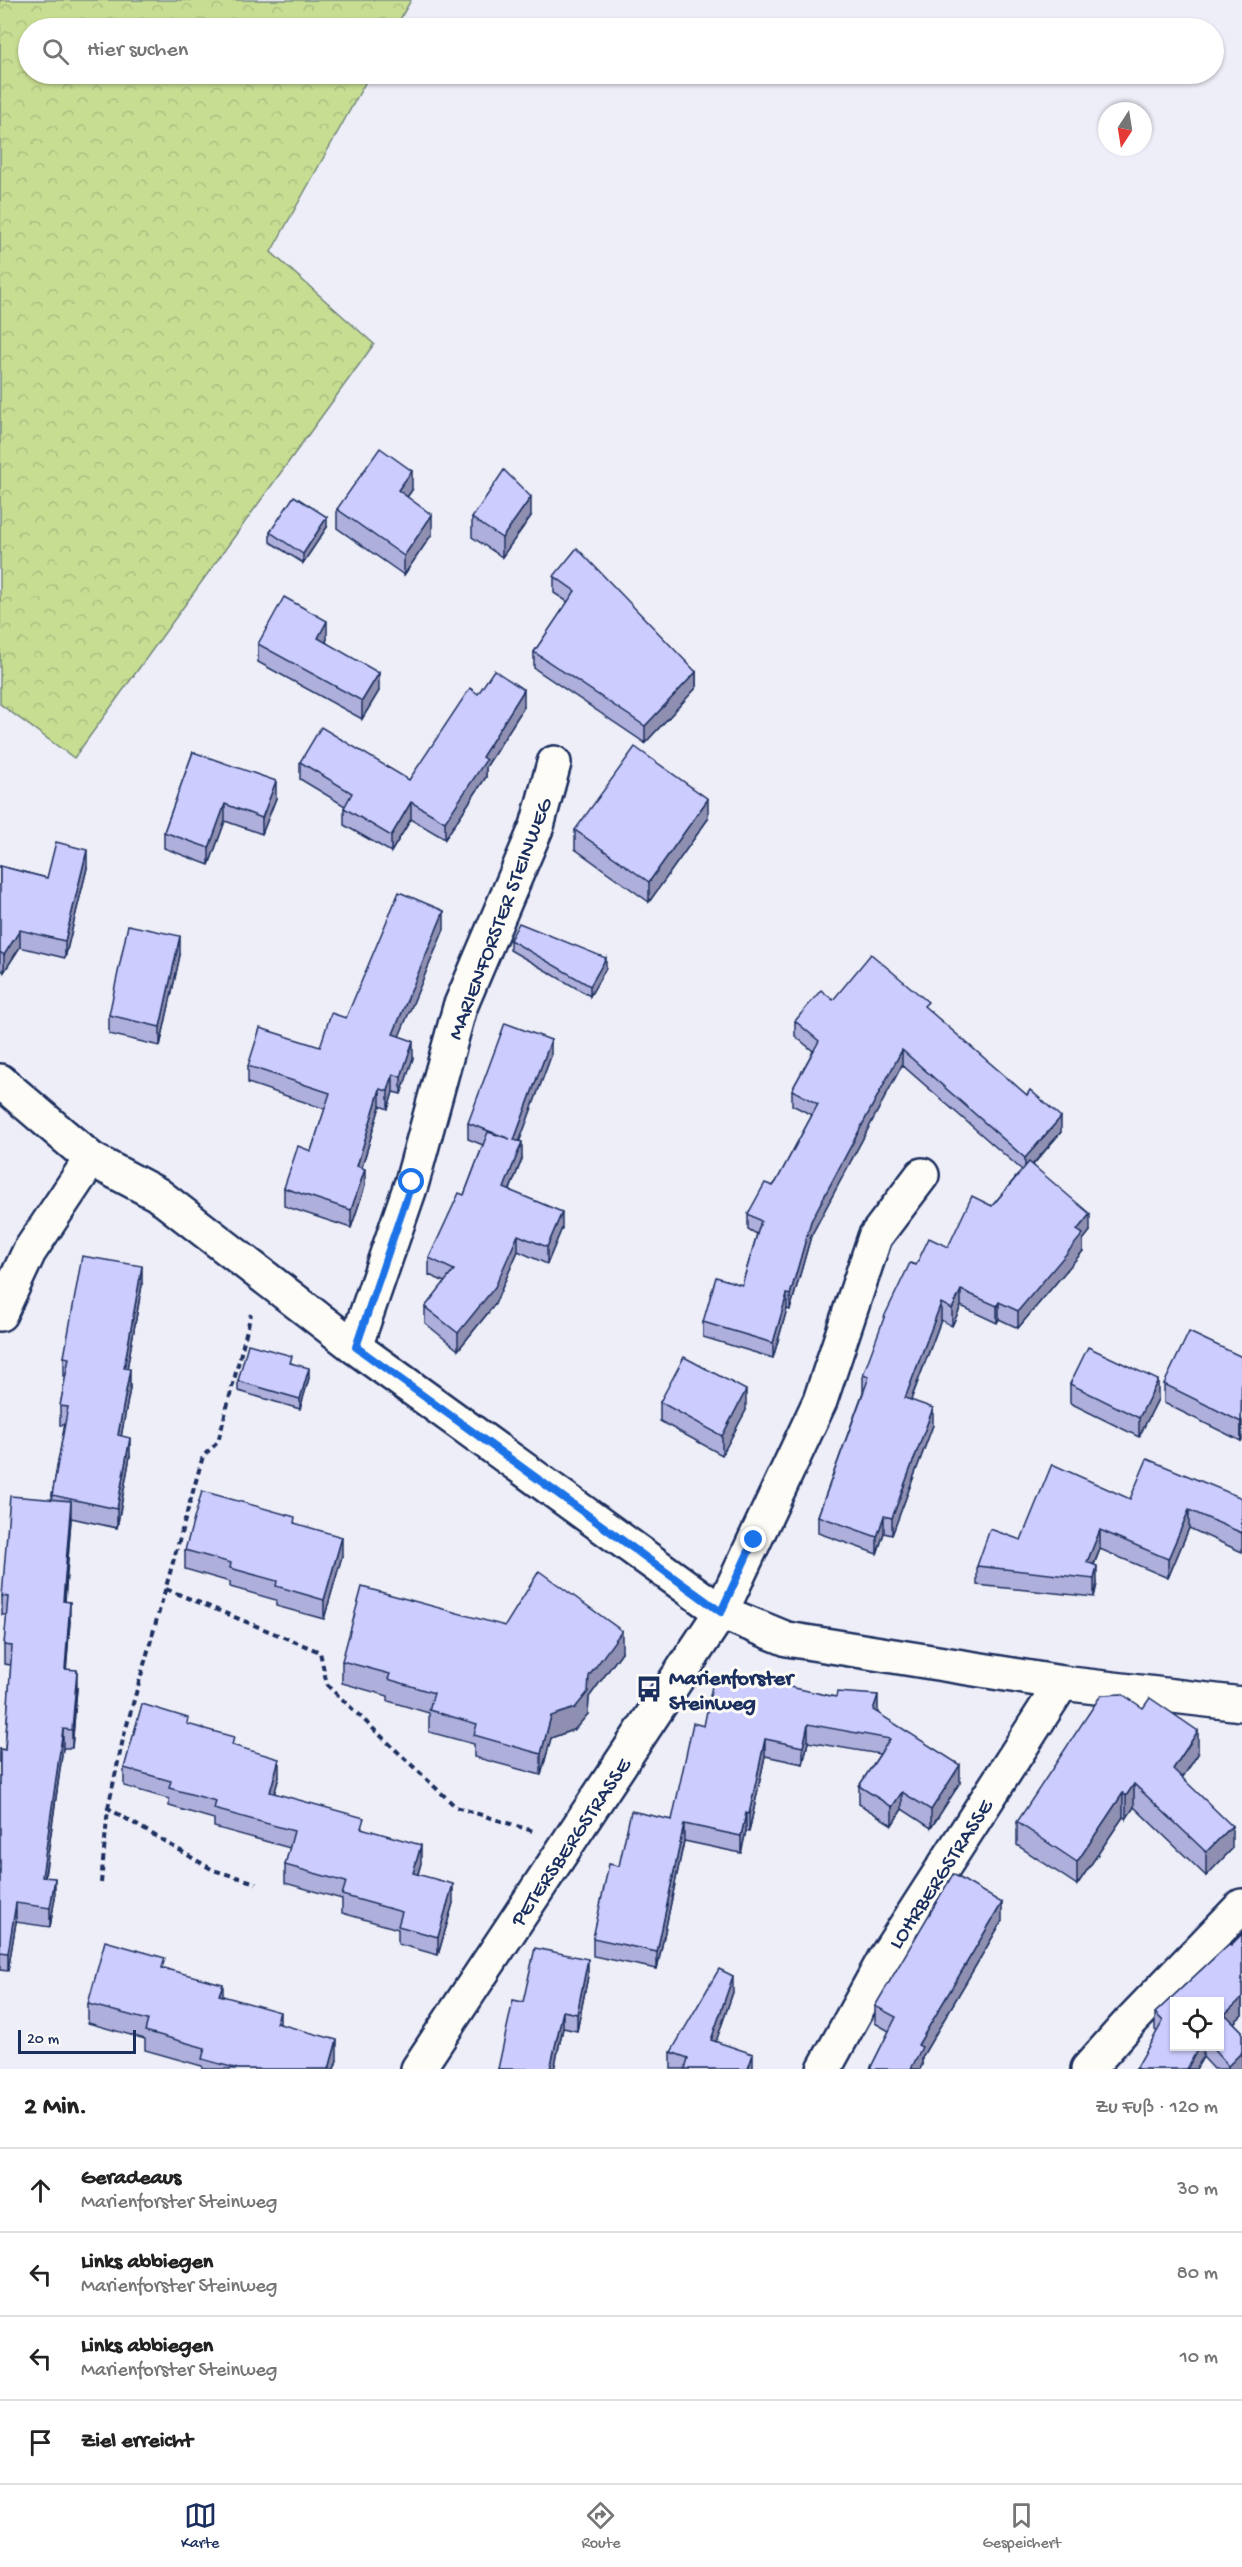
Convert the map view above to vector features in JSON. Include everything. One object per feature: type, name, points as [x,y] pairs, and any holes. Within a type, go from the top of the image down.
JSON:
[{"type":"street","name":"MARIENFORSTER STEINWEG","points":[[356,1347],[412,1182],[460,1007],[537,826],[554,763]]},
{"type":"street","points":[[0,1081],[91,1159],[157,1194],[356,1347],[721,1612],[787,1639],[1062,1683],[1242,1704]]},
{"type":"street","points":[[0,1314],[29,1252],[91,1159]]},
{"type":"street","points":[[721,1612],[820,1401],[875,1237],[921,1175]]},
{"type":"street","name":"PETERSBERGSTRASSE","points":[[418,2069],[721,1612]]},
{"type":"street","name":"LOHRBERGSTRASSE","points":[[824,2069],[885,1958],[1062,1683]]},
{"type":"street","points":[[1088,2069],[1242,1906]]},
{"type":"path","points":[[101,1883],[108,1808],[123,1739],[203,1456],[218,1442],[262,1275]]},
{"type":"path","points":[[166,1588],[320,1652],[327,1684],[456,1807],[568,1842]]},
{"type":"path","points":[[108,1808],[213,1870],[256,1883]]},
{"type":"green space","points":[[0,0],[411,0],[401,18],[18,18],[18,84],[364,84],[271,252],[374,344],[74,758],[0,704]]},
{"type":"building","points":[[380,448],[412,471],[398,490],[432,515],[404,556],[337,509]]},
{"type":"building","points":[[504,470],[531,497],[502,538],[472,518]]},
{"type":"building","points":[[294,496],[327,517],[303,554],[270,532]]},
{"type":"building","points":[[577,548],[696,672],[645,726],[534,652],[575,591],[554,576]]},
{"type":"building","points":[[284,597],[327,621],[318,638],[379,673],[362,701],[258,644]]},
{"type":"building","points":[[494,670],[524,690],[482,757],[486,760],[445,822],[411,802],[391,836],[344,808],[352,793],[300,762],[321,727],[409,780],[470,688],[478,694]]},
{"type":"building","points":[[635,747],[708,799],[649,882],[575,830]]},
{"type":"building","points":[[193,752],[276,781],[262,818],[225,804],[209,848],[164,832]]},
{"type":"building","points":[[56,842],[87,850],[65,941],[20,930],[4,955],[0,952],[0,866],[47,878]]},
{"type":"building","points":[[399,892],[444,911],[393,1034],[413,1041],[401,1077],[393,1074],[388,1091],[380,1089],[357,1166],[365,1169],[351,1210],[284,1188],[298,1146],[311,1151],[330,1093],[248,1066],[260,1028],[320,1047],[331,1013],[346,1018]]},
{"type":"building","points":[[519,923],[606,958],[590,986],[510,940]]},
{"type":"building","points":[[128,925],[180,936],[160,1027],[109,1015]]},
{"type":"building","points":[[871,954],[928,1002],[924,1006],[1027,1095],[1030,1090],[1061,1117],[1025,1158],[902,1050],[811,1221],[790,1295],[787,1294],[773,1343],[703,1322],[716,1277],[742,1285],[761,1221],[748,1214],[765,1183],[773,1186],[776,1182],[818,1104],[792,1090],[819,1041],[795,1021],[821,990],[833,1000]]},
{"type":"building","points":[[505,1023],[551,1040],[514,1140],[522,1142],[504,1188],[562,1212],[547,1247],[518,1235],[495,1287],[458,1333],[425,1307],[454,1270],[429,1258],[459,1193],[464,1195],[488,1132],[510,1139],[468,1123]]},
{"type":"building","points":[[1029,1162],[1090,1214],[1077,1230],[1083,1234],[1018,1311],[999,1302],[997,1306],[961,1290],[952,1309],[941,1303],[905,1398],[933,1408],[892,1518],[884,1516],[877,1537],[818,1516],[869,1377],[863,1375],[885,1315],[910,1263],[916,1265],[929,1238],[948,1247],[972,1196],[992,1206]]},
{"type":"building","points":[[82,1256],[142,1266],[124,1368],[130,1369],[118,1435],[130,1438],[117,1509],[52,1495],[68,1407],[60,1406],[69,1358],[64,1357]]},
{"type":"building","points":[[1189,1332],[1242,1357],[1241,1422],[1164,1384]]},
{"type":"building","points":[[248,1344],[292,1356],[290,1363],[309,1368],[300,1399],[238,1381]]},
{"type":"building","points":[[1088,1347],[1158,1380],[1139,1418],[1070,1384]]},
{"type":"building","points":[[684,1357],[746,1390],[722,1436],[660,1402]]},
{"type":"building","points":[[1147,1459],[1242,1498],[1242,1533],[1189,1510],[1168,1559],[1100,1530],[1087,1562],[1097,1566],[1094,1579],[977,1566],[990,1529],[1021,1540],[1052,1464],[1130,1499]]},
{"type":"building","points":[[202,1491],[295,1517],[294,1523],[342,1537],[324,1600],[276,1586],[277,1581],[230,1568],[231,1563],[185,1550]]},
{"type":"building","points":[[10,1496],[71,1501],[63,1601],[70,1602],[65,1669],[77,1670],[72,1730],[63,1729],[42,1877],[55,1878],[50,1908],[16,1903],[8,1953],[0,1952],[0,1749],[5,1750],[12,1646],[4,1645],[8,1597],[2,1596]]},
{"type":"building","points":[[539,1571],[622,1631],[589,1676],[588,1692],[575,1708],[551,1716],[541,1754],[474,1735],[477,1724],[429,1710],[434,1693],[388,1679],[390,1674],[342,1661],[362,1587],[505,1626]]},
{"type":"building","points":[[739,1676],[836,1697],[837,1692],[878,1695],[873,1710],[960,1765],[931,1810],[902,1792],[892,1807],[859,1786],[890,1739],[808,1724],[803,1747],[765,1739],[749,1814],[746,1813],[741,1836],[684,1824],[657,1952],[593,1938],[609,1864],[619,1866],[631,1811],[672,1820],[693,1723],[704,1726],[713,1681],[737,1686]]},
{"type":"building","points":[[1122,1694],[1143,1708],[1150,1698],[1198,1731],[1173,1769],[1232,1826],[1206,1852],[1134,1784],[1126,1796],[1123,1793],[1077,1862],[1017,1822],[1101,1695]]},
{"type":"building","points":[[142,1704],[188,1718],[187,1724],[234,1737],[232,1745],[279,1759],[270,1792],[364,1818],[361,1828],[421,1845],[413,1873],[453,1884],[438,1937],[398,1926],[402,1912],[342,1895],[346,1882],[285,1865],[294,1831],[214,1809],[216,1801],[169,1788],[171,1781],[124,1768]]},
{"type":"building","points":[[953,1874],[1002,1903],[918,2045],[922,2047],[911,2069],[870,2069],[896,2017],[875,2006]]},
{"type":"building","points":[[1242,1934],[1242,1998],[1225,2014],[1242,2031],[1242,2052],[1228,2066],[1214,2051],[1224,2051],[1224,1997],[1172,1997],[1229,1944],[1231,1945]]},
{"type":"building","points":[[105,1941],[165,1958],[162,1968],[223,1984],[219,1995],[280,2012],[276,2023],[337,2040],[329,2069],[238,2069],[202,2059],[205,2048],[145,2031],[148,2020],[88,2004]]},
{"type":"building","points":[[535,1948],[588,1959],[577,2014],[563,2011],[550,2069],[498,2069],[513,2000],[523,2002]]},
{"type":"building","points":[[719,1969],[733,1976],[711,2040],[753,2054],[748,2069],[685,2069],[688,2058],[671,2052]]},
{"type":"building","points":[[1170,1999],[1170,2051],[1196,2051],[1187,2069],[1136,2069],[1163,2021],[1155,2013]]},
{"type":"place","name":"Marienforster Steinweg","points":[[649,1689]]},
{"type":"route","points":[[412,1182],[356,1347],[721,1612],[754,1540]]}]
